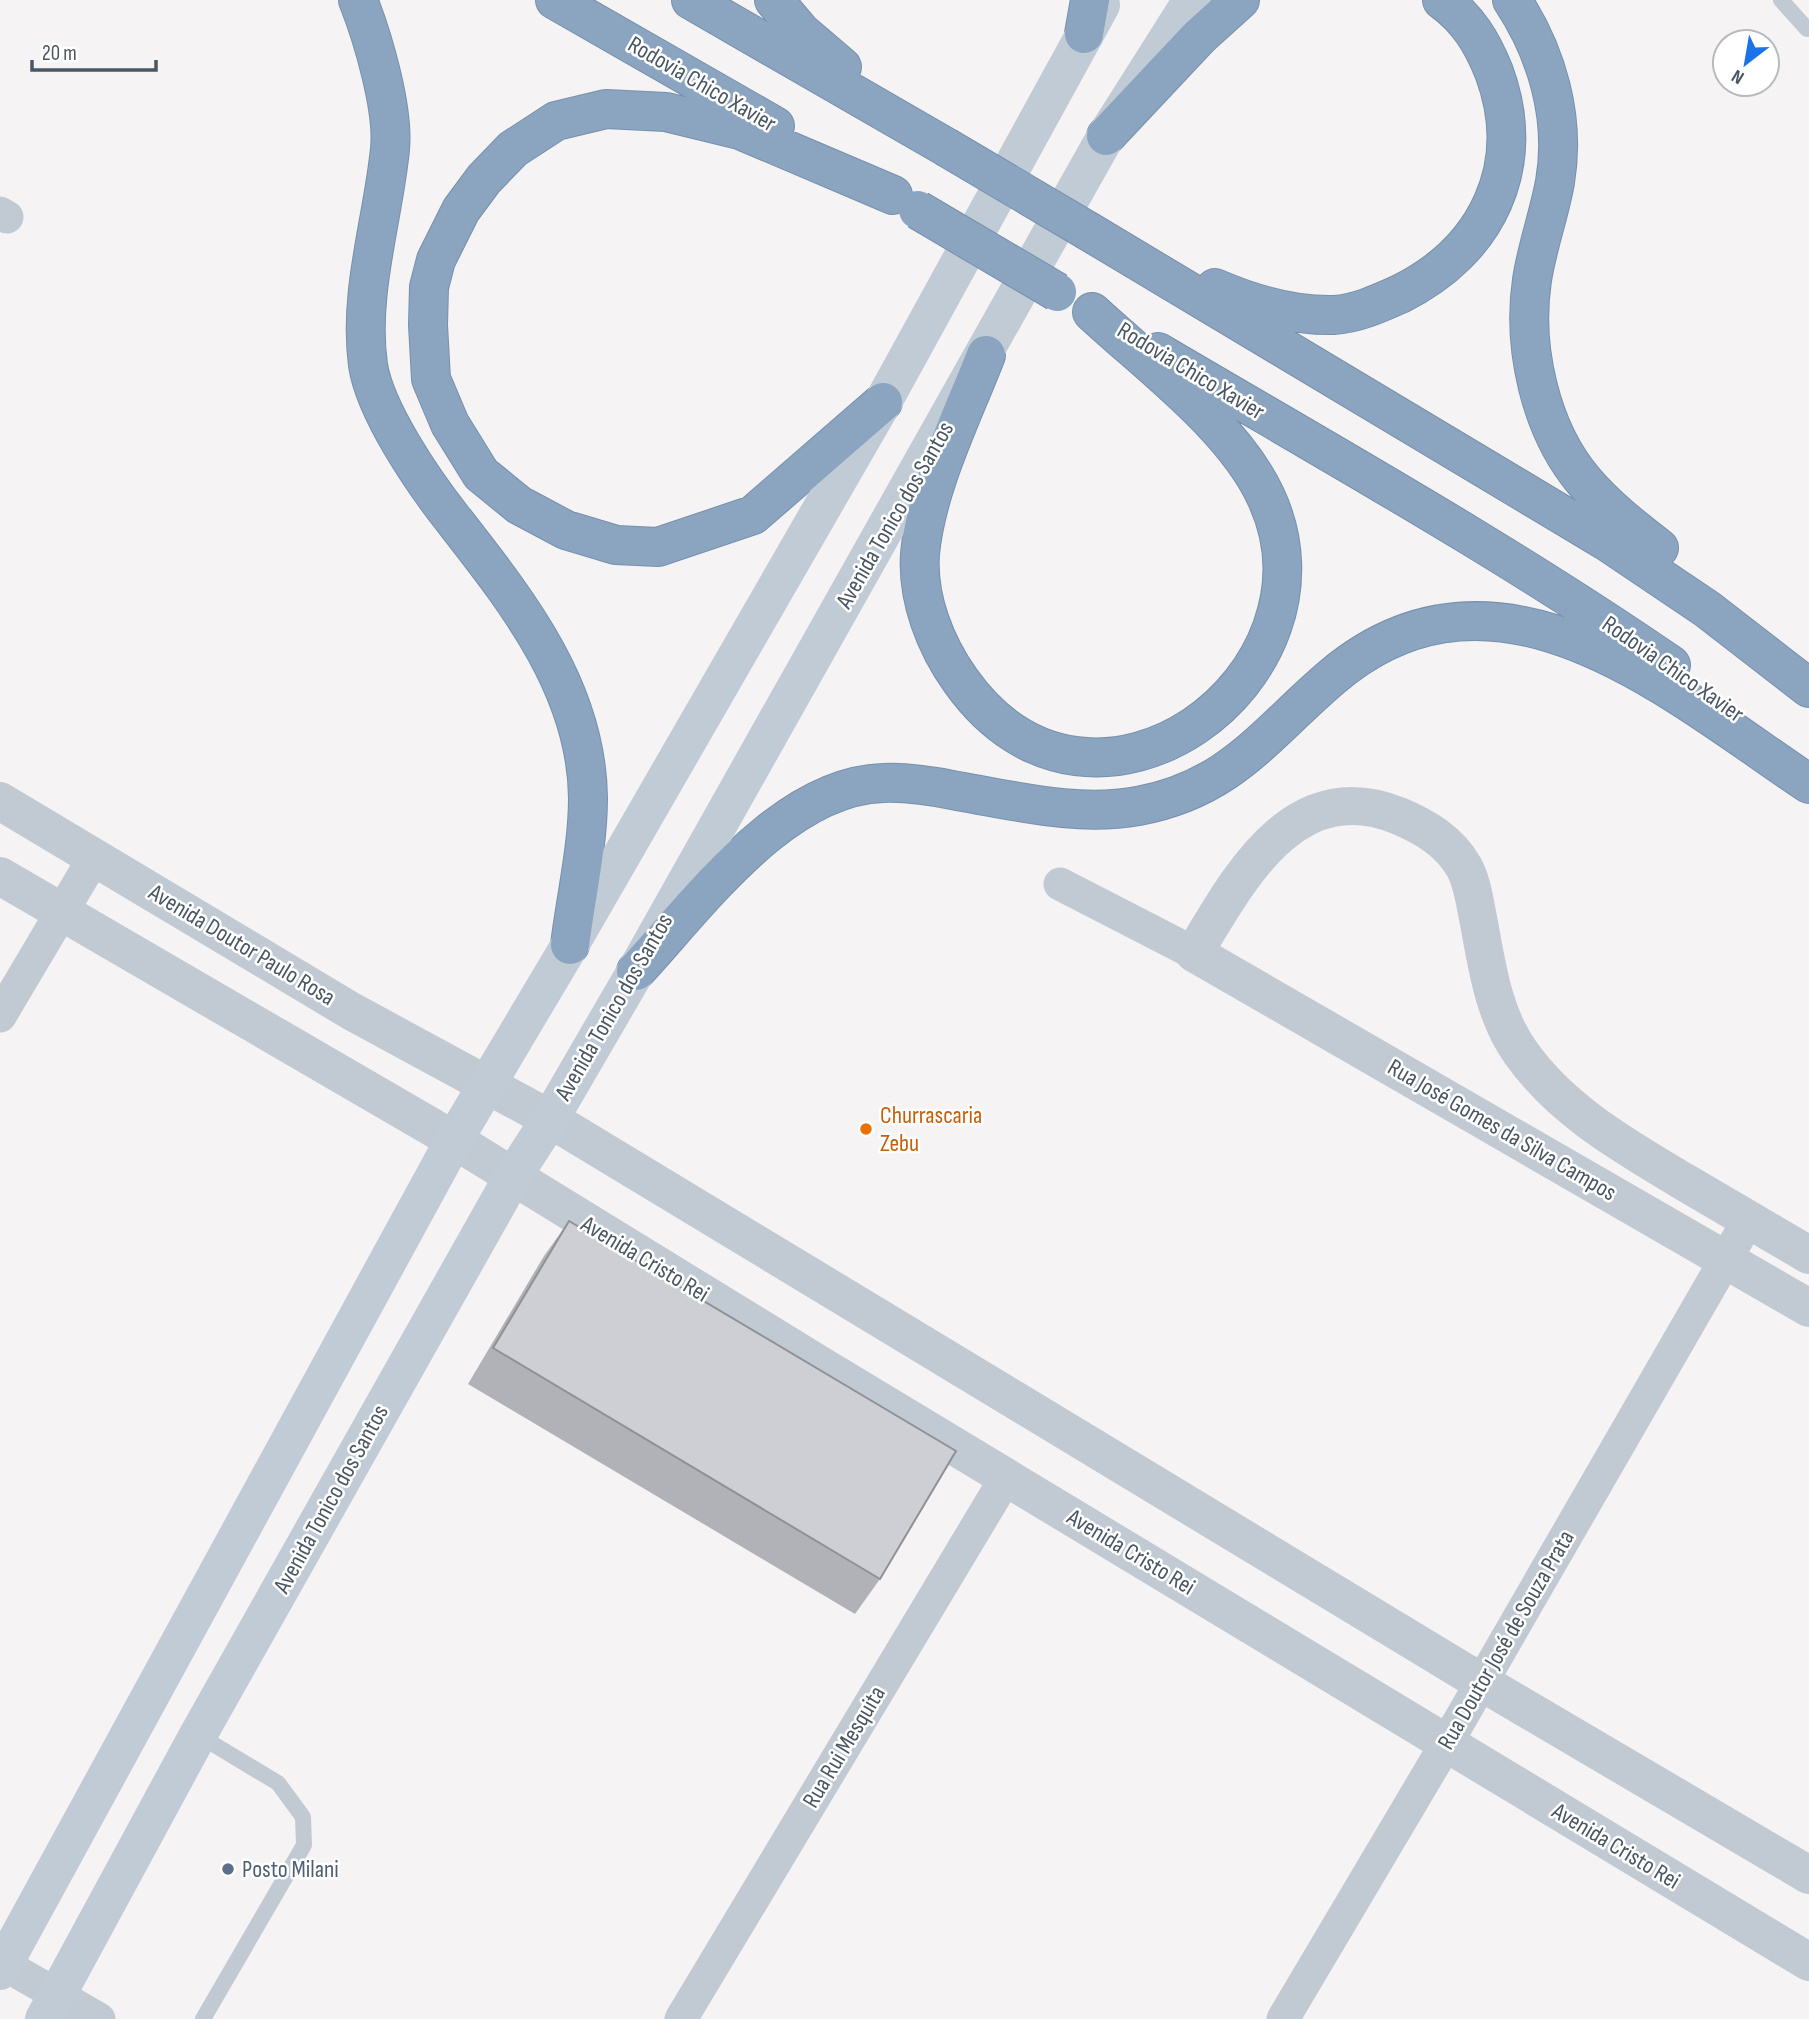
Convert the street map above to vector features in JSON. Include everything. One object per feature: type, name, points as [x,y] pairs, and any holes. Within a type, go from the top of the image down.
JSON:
[{"type":"highway","points":[[358,0],[372,36],[390,147],[371,278],[367,321],[369,367],[409,459],[545,647],[571,701],[583,746],[588,799],[570,945]]},
{"type":"highway","name":"Rodovia Chico Xavier","points":[[555,0],[1092,312],[1601,617],[1700,685],[1809,770]]},
{"type":"highway","points":[[691,0],[1096,236],[1606,541],[1707,609],[1809,688]]},
{"type":"highway","points":[[774,0],[801,32],[931,139]]},
{"type":"highway","points":[[1106,136],[1199,37],[1240,0]]},
{"type":"highway","points":[[1096,236],[1249,302],[1290,311],[1336,315],[1377,305],[1412,288],[1443,267],[1475,235],[1494,202],[1506,166],[1506,127],[1501,92],[1486,53],[1470,24],[1442,0]]},
{"type":"highway","points":[[1512,0],[1528,23],[1544,61],[1560,140],[1555,181],[1532,281],[1531,319],[1533,362],[1558,442],[1582,479],[1616,514],[1720,595],[1809,672]]},
{"type":"highway","points":[[883,402],[753,515],[658,547],[616,545],[555,524],[519,505],[481,474],[450,424],[431,379],[429,300],[436,260],[461,210],[484,179],[513,149],[556,121],[606,109],[666,112],[740,130],[905,202]]},
{"type":"highway","points":[[986,355],[925,517],[921,544],[922,591],[932,627],[950,666],[971,695],[1002,727],[1032,746],[1066,757],[1105,758],[1178,737],[1208,718],[1235,693],[1256,659],[1272,622],[1282,579],[1279,539],[1267,499],[1245,459],[1212,422],[1092,312]]},
{"type":"highway","points":[[636,971],[747,851],[778,827],[841,790],[881,783],[924,785],[1051,807],[1101,811],[1140,806],[1180,795],[1226,773],[1262,744],[1332,676],[1368,651],[1413,631],[1465,620],[1516,622],[1577,639],[1689,703],[1809,784]]},
{"type":"main road","points":[[1,1966],[454,1140],[570,945],[883,402],[1087,17],[1104,0]]},
{"type":"main road","name":"Avenida Tonico dos Santos","points":[[50,2007],[198,1735],[512,1178],[550,1119],[636,971],[986,355],[1106,136],[1192,0]]},
{"type":"street","name":"Avenida Doutor Paulo Rosa","points":[[0,801],[351,1011],[487,1083]]},
{"type":"street","name":"Rua José Gomes da Silva Campos","points":[[1809,1255],[1602,1133],[1520,1053],[1490,981],[1465,868],[1447,843],[1418,824],[1384,810],[1352,806],[1321,809],[1295,822],[1268,845],[1242,874],[1194,953],[1809,1308]]},
{"type":"street","points":[[0,1016],[95,856]]},
{"type":"street","points":[[0,876],[454,1140]]},
{"type":"street","points":[[1060,884],[1194,953]]},
{"type":"street","points":[[487,1083],[1481,1682],[1809,1875]]},
{"type":"street","name":"Avenida Cristo Rei","points":[[454,1140],[512,1178],[1809,1962]]},
{"type":"street","name":"Rua Doutor José de Souza Prata","points":[[1283,2019],[1446,1744],[1749,1219]]},
{"type":"street","name":"Rua Rui Mesquita","points":[[681,2019],[1007,1476]]},
{"type":"street","points":[[1,1966],[50,2007],[99,2019]]},
{"type":"lane","points":[[1781,0],[1807,29]]},
{"type":"lane","points":[[198,1735],[278,1783],[303,1817],[304,1845],[203,2019]]},
{"type":"building","points":[[569,1221],[956,1451],[880,1579],[493,1348]]},
{"type":"place","name":"Churrascaria Zebu","points":[[866,1129]]},
{"type":"place","name":"Posto Milani","points":[[228,1869]]}]
